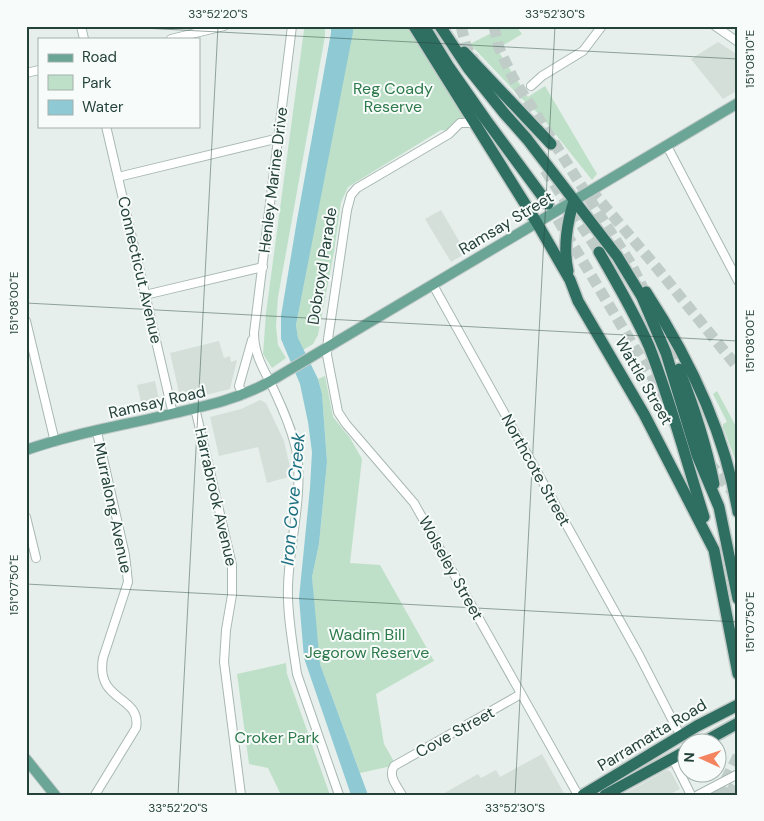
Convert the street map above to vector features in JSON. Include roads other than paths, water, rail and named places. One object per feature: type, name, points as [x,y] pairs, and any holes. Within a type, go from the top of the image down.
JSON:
[{"type":"highway","points":[[414,26],[476,124]]},
{"type":"highway","points":[[424,26],[449,67],[548,204]]},
{"type":"highway","points":[[440,26],[550,144]]},
{"type":"highway","name":"Wattle Street","points":[[440,26],[468,68],[527,139],[622,264],[640,283],[685,356],[713,422],[731,480],[738,512]]},
{"type":"highway","name":"Wattle Street","points":[[476,124],[570,280],[578,301],[644,414],[714,550],[738,674]]},
{"type":"highway","points":[[570,280],[566,263],[566,251],[570,214],[574,201]]},
{"type":"highway","points":[[600,252],[629,306],[659,373],[714,550]]},
{"type":"highway","name":"Wattle Street","points":[[622,264],[642,298],[660,336],[678,389],[697,456],[719,507],[738,599]]},
{"type":"highway","points":[[679,369],[708,453],[719,507]]},
{"type":"highway","name":"Parramatta Road","points":[[583,795],[713,717],[738,705]]},
{"type":"highway","points":[[713,717],[737,724]]},
{"type":"highway","name":"Parramatta Road","points":[[718,734],[737,724]]},
{"type":"highway","name":"Parramatta Road","points":[[605,795],[676,757]]},
{"type":"main road","name":"Ramsay Street","points":[[290,369],[738,103]]},
{"type":"main road","name":"Ramsay Road","points":[[26,450],[243,395],[290,369]]},
{"type":"main road","points":[[26,759],[55,795]]},
{"type":"street","points":[[175,38],[224,26]]},
{"type":"street","name":"Henley Marine Drive","points":[[243,395],[239,386],[254,333],[292,26]]},
{"type":"street","points":[[531,86],[542,76],[583,52],[602,26]]},
{"type":"street","points":[[714,26],[738,42]]},
{"type":"street","name":"Dobroyd Parade","points":[[327,346],[344,228],[349,201],[353,192],[445,136],[460,123],[476,124]]},
{"type":"street","name":"Connecticut Avenue","points":[[106,128],[173,414]]},
{"type":"street","points":[[118,177],[279,138]]},
{"type":"street","points":[[667,146],[738,281]]},
{"type":"street","points":[[145,295],[263,267]]},
{"type":"street","name":"Northcote Street","points":[[433,285],[639,655],[677,729]]},
{"type":"street","points":[[26,321],[54,442]]},
{"type":"street","name":"Henley Marine Drive","points":[[254,333],[255,352],[290,429],[296,452],[299,487],[288,588],[297,674],[339,795]]},
{"type":"street","name":"Wolseley Street","points":[[327,346],[327,358],[339,416],[414,503],[578,795]]},
{"type":"street","name":"Harrabrook Avenue","points":[[196,408],[232,565],[232,595],[226,630],[224,662],[240,795]]},
{"type":"street","name":"Murralong Avenue","points":[[95,795],[136,728],[138,720],[132,708],[107,687],[101,669],[128,582],[125,555],[97,432]]},
{"type":"street","points":[[26,517],[36,558]]},
{"type":"street","name":"Cove Street","points":[[402,795],[391,772],[394,766],[521,694]]},
{"type":"street","points":[[673,759],[692,795]]},
{"type":"street","points":[[698,795],[738,774]]},
{"type":"water","name":"Iron Cove Creek","points":[[331,26],[353,26],[353,32],[296,325],[298,338],[318,379],[322,394],[327,462],[319,544],[312,577],[320,664],[368,795],[351,795],[304,658],[299,598],[312,452],[300,384],[281,339],[281,316]]},
{"type":"tunnel","points":[[461,26],[466,46],[474,60]]},
{"type":"tunnel","points":[[494,26],[499,48],[513,78],[631,264],[649,300]]},
{"type":"tunnel","points":[[545,170],[599,252]]},
{"type":"tunnel","points":[[591,190],[738,368]]},
{"type":"tunnel","points":[[549,205],[666,400]]},
{"type":"tunnel","points":[[658,319],[679,369]]},
{"type":"tunnel","points":[[709,462],[735,495]]},
{"type":"tunnel","points":[[718,795],[738,756]]},
{"type":"tunnel","points":[[729,795],[738,781]]},
{"type":"park label","name":"Reg Coady Reserve","points":[[393,97]]},
{"type":"park label","name":"Wadim Bill Jegorow Reserve","points":[[367,643]]},
{"type":"park label","name":"Croker Park","points":[[277,737]]}]
